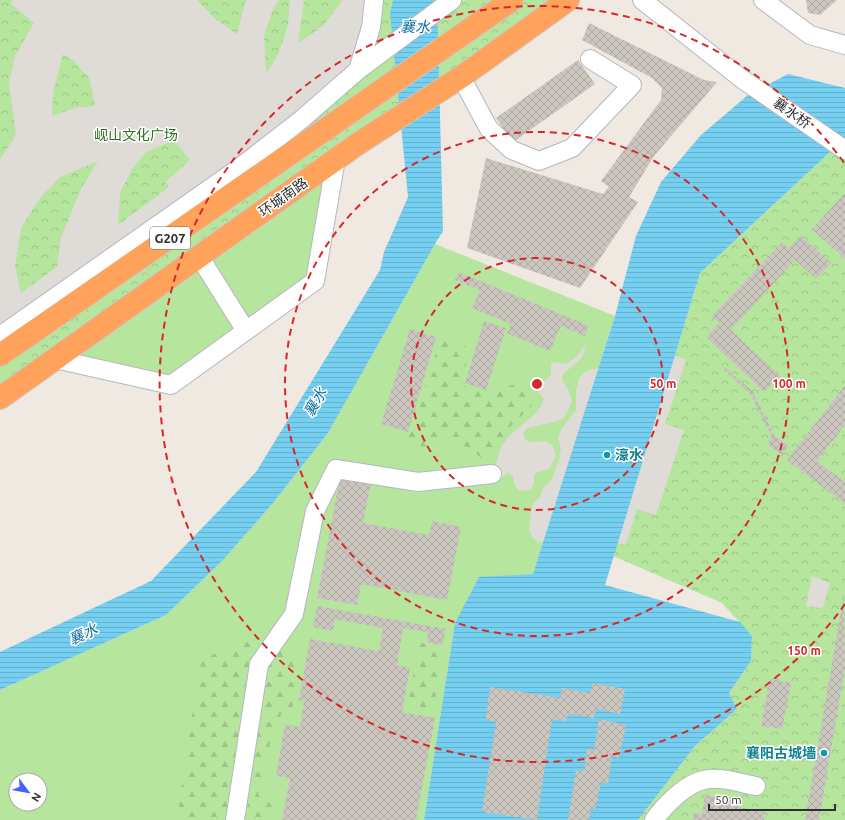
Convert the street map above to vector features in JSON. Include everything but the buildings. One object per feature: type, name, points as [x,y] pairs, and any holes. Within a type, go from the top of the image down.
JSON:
[{"type":"highway","name":"G207","points":[[0,355],[512,0]]},
{"type":"highway","name":"环城南路","points":[[0,398],[336,159],[461,77],[568,0]]},
{"type":"street","points":[[357,71],[371,27],[374,0]]},
{"type":"street","name":"襄水桥","points":[[642,0],[742,79],[844,149]]},
{"type":"street","points":[[763,0],[810,35],[845,45]]},
{"type":"street","points":[[0,336],[239,168],[302,119],[357,71],[448,3]]},
{"type":"street","points":[[461,77],[489,129],[512,150],[539,160],[572,148],[632,85],[590,59]]},
{"type":"street","points":[[55,359],[171,384],[315,282],[336,159]]},
{"type":"street","points":[[199,256],[246,331]]},
{"type":"street","points":[[235,820],[259,664],[294,614],[315,511],[336,470],[418,482],[492,474]]},
{"type":"street","points":[[654,820],[661,809],[680,792],[703,780],[719,779],[756,786]]},
{"type":"green space","name":"岘山文化广场","points":[[0,0],[568,0],[0,398]]},
{"type":"green space","points":[[845,138],[845,820],[638,820],[695,746],[737,709],[729,693],[751,661],[752,636],[722,603],[613,556],[700,273]]},
{"type":"green space","points":[[336,159],[315,281],[171,385],[55,359]]},
{"type":"green space","points":[[435,244],[615,316],[533,574],[455,623],[424,820],[0,820],[0,690],[166,615],[223,560],[273,503],[328,433]]},
{"type":"green space","points":[[445,340],[463,344],[470,351],[460,384],[494,394],[514,385],[522,386],[533,392],[531,408],[514,422],[500,442],[491,460],[484,461],[461,444],[443,442],[423,446],[413,444],[409,436],[435,355]]},
{"type":"green space","points":[[247,642],[291,647],[299,657],[300,663],[295,700],[291,712],[281,714],[267,752],[258,794],[262,800],[269,802],[277,814],[276,820],[177,820],[198,674],[202,661],[208,656],[234,649]]},
{"type":"green space","points":[[422,643],[441,648],[444,653],[433,708],[429,712],[411,710],[408,707],[413,676],[415,647]]},
{"type":"shaded area","points":[[13,0],[197,0],[215,19],[237,34],[246,0],[279,0],[273,9],[264,36],[266,74],[278,55],[288,25],[290,0],[304,0],[298,43],[323,26],[343,0],[374,0],[357,71],[0,335],[0,160],[16,134],[9,83],[15,56],[34,23],[10,3]],"holes":[[[63,54],[73,60],[90,79],[95,106],[75,108],[52,116],[53,93]],[[174,140],[190,160],[165,182],[169,187],[118,225],[120,193],[132,169],[146,152]],[[98,161],[80,191],[61,238],[57,267],[21,293],[15,266],[21,228],[40,198],[60,177]]]},
{"type":"shaded area","points":[[586,344],[582,358],[563,374],[562,380],[569,391],[572,401],[565,417],[557,421],[527,428],[523,434],[525,440],[530,442],[546,441],[553,446],[556,456],[551,466],[547,470],[537,472],[534,475],[534,484],[531,489],[525,491],[518,490],[514,483],[513,476],[508,473],[490,484],[501,447],[510,435],[535,414],[541,406],[544,399],[539,393],[539,386],[551,375],[551,362],[567,364],[577,356]]},
{"type":"shaded area","points":[[675,355],[686,360],[665,424],[684,430],[656,515],[637,509],[626,545],[617,543]]},
{"type":"shaded area","points":[[599,368],[543,542],[538,542],[532,537],[529,530],[533,503],[540,497],[543,488],[551,481],[559,460],[561,449],[558,438],[562,428],[576,410],[576,391],[579,378],[586,371]]},
{"type":"shaded area","points":[[812,576],[830,583],[823,608],[806,606]]},
{"type":"water","name":"襄水","points":[[393,0],[437,0],[443,231],[328,433],[273,503],[223,560],[166,615],[0,690],[0,652],[151,581],[256,472],[380,270],[384,252],[408,197],[390,14]]},
{"type":"water","name":"濠水","points":[[788,74],[845,88],[845,138],[700,273],[605,585],[740,622],[752,636],[751,661],[729,693],[737,709],[695,746],[638,820],[424,820],[455,623],[479,577],[533,574],[615,316],[636,236],[661,182],[701,135],[748,95]]},
{"type":"place","name":"濠水","points":[[607,455]]},
{"type":"place","name":"襄阳古城墙","points":[[824,753]]}]
